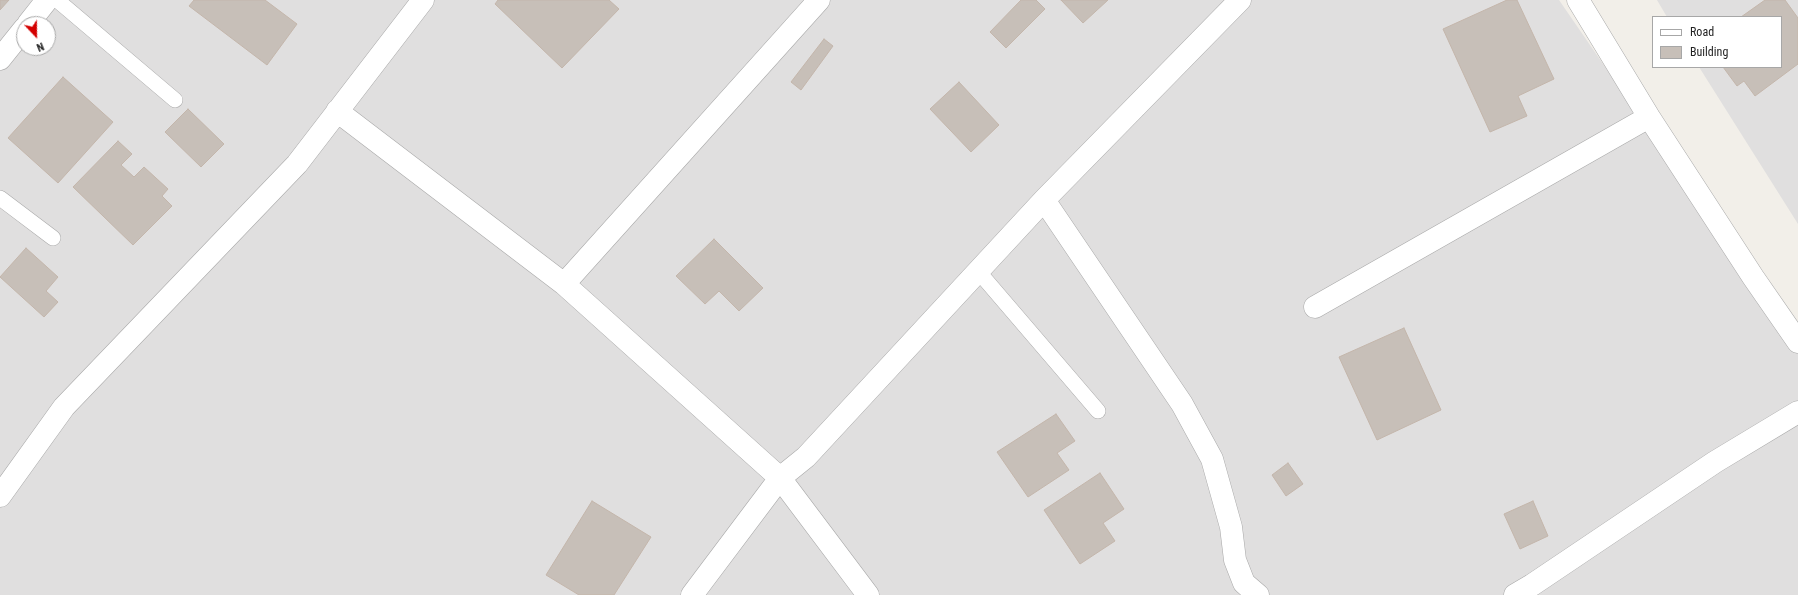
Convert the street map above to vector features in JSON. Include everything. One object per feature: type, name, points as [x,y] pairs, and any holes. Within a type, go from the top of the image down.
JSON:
[{"type":"street","points":[[34,16],[47,0]]},
{"type":"street","points":[[1,491],[64,407],[297,164],[423,0]]},
{"type":"street","points":[[564,284],[820,0]]},
{"type":"street","points":[[692,595],[780,478],[806,457],[1044,200],[1240,0]]},
{"type":"street","points":[[1578,0],[1649,117],[1753,277],[1798,342]]},
{"type":"street","points":[[0,59],[16,39]]},
{"type":"street","points":[[337,111],[564,284],[780,478],[868,595]]},
{"type":"street","points":[[1315,307],[1649,117]]},
{"type":"street","points":[[1044,200],[1182,404],[1212,459],[1231,527],[1235,560],[1244,583],[1258,595]]},
{"type":"street","points":[[1514,595],[1532,585],[1715,462],[1798,412]]},
{"type":"lane","points":[[57,0],[175,100]]},
{"type":"lane","points":[[0,198],[53,238]]},
{"type":"lane","points":[[978,271],[1098,411]]},
{"type":"shaded area","points":[[0,0],[1559,0],[1798,347],[1798,595],[0,595]]},
{"type":"shaded area","points":[[1657,0],[1798,0],[1798,224],[1700,68],[1782,68],[1782,16],[1666,16]]},
{"type":"building","points":[[0,0],[9,0],[0,10]]},
{"type":"building","points":[[194,0],[265,0],[297,24],[267,65],[189,6]]},
{"type":"building","points":[[498,0],[609,0],[619,9],[562,68],[495,4]]},
{"type":"building","points":[[1021,0],[1036,0],[1045,9],[1006,48],[990,32]]},
{"type":"building","points":[[1061,0],[1108,0],[1083,23]]},
{"type":"building","points":[[1507,0],[1517,0],[1554,79],[1518,96],[1527,116],[1490,132],[1443,29]]},
{"type":"building","points":[[1765,0],[1785,0],[1798,18],[1798,64],[1755,96],[1744,81],[1737,86],[1724,68],[1782,68],[1782,16],[1742,16]]},
{"type":"building","points":[[824,39],[833,46],[801,90],[791,82]]},
{"type":"building","points":[[63,77],[113,122],[58,183],[8,138]]},
{"type":"building","points":[[959,82],[999,125],[971,152],[930,109]]},
{"type":"building","points":[[188,109],[224,144],[201,167],[165,132]]},
{"type":"building","points":[[118,141],[132,154],[121,165],[134,177],[144,167],[168,189],[162,196],[172,206],[133,245],[73,187]]},
{"type":"building","points":[[714,239],[763,288],[739,311],[719,291],[705,304],[676,276]]},
{"type":"building","points":[[26,248],[58,277],[46,291],[58,302],[44,317],[0,277]]},
{"type":"building","points":[[1404,328],[1441,410],[1377,440],[1339,357]]},
{"type":"building","points":[[1056,414],[1075,441],[1057,453],[1069,470],[1028,497],[997,452]]},
{"type":"building","points":[[1288,463],[1303,484],[1286,496],[1272,475]]},
{"type":"building","points":[[1100,473],[1124,509],[1103,523],[1115,541],[1080,564],[1044,510]]},
{"type":"building","points":[[592,501],[651,537],[614,595],[579,595],[546,575]]},
{"type":"building","points":[[1533,501],[1548,536],[1520,549],[1504,514]]}]
